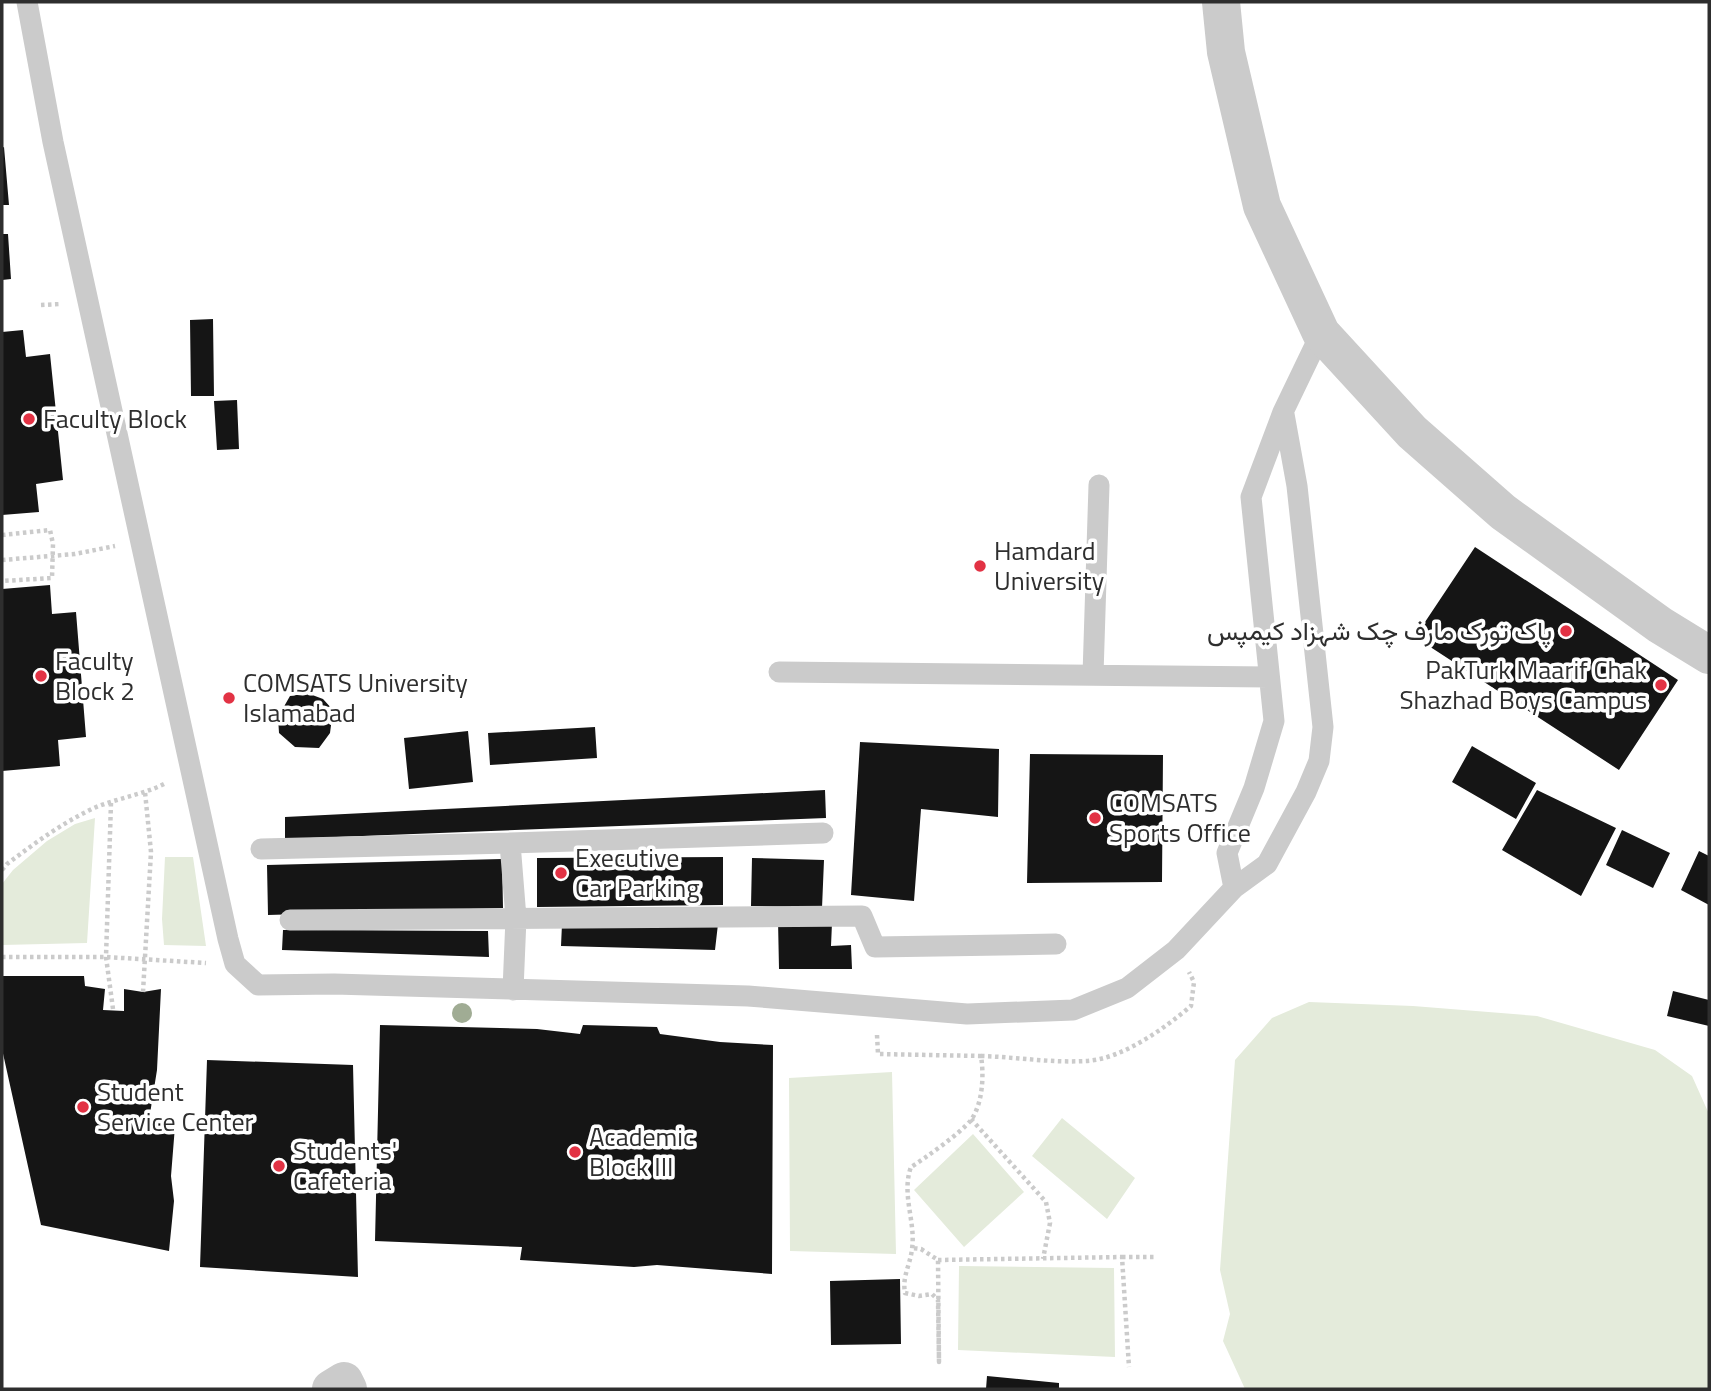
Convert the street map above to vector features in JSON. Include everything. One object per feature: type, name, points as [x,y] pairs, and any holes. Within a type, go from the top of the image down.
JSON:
[{"type":"street","points":[[1221,2],[1226,52],[1262,206],[1321,333],[1412,432],[1503,512],[1660,625],[1709,655]]},
{"type":"street","points":[[331,1389],[344,1381],[348,1389]]},
{"type":"lane","points":[[27,2],[53,142],[234,964],[258,985],[334,984],[748,996],[967,1014],[1073,1010],[1127,988],[1177,950],[1234,888],[1267,864],[1320,761],[1323,727],[1297,486],[1283,412]]},
{"type":"lane","points":[[1234,888],[1227,853],[1254,788],[1274,721],[1251,497],[1283,412],[1321,333]]},
{"type":"lane","points":[[1093,675],[1099,485]]},
{"type":"lane","points":[[779,672],[1269,677]]},
{"type":"lane","points":[[261,849],[823,834]]},
{"type":"lane","points":[[510,843],[516,918],[513,990]]},
{"type":"lane","points":[[290,920],[862,916],[875,947],[1056,944]]},
{"type":"path","points":[[2,535],[50,530],[53,544],[52,578],[2,581]]},
{"type":"path","points":[[2,560],[75,554],[141,541]]},
{"type":"path","points":[[2,870],[53,830],[96,807],[145,792],[191,773]]},
{"type":"path","points":[[143,992],[151,852],[145,792]]},
{"type":"path","points":[[111,803],[106,957],[113,1009]]},
{"type":"path","points":[[877,1054],[1088,1062],[1113,1054],[1153,1036],[1191,1006],[1194,982],[1177,950]]},
{"type":"path","points":[[2,957],[106,957],[234,964]]},
{"type":"path","points":[[939,1260],[939,1362],[938,1300],[932,1294],[919,1296],[905,1293],[903,1280],[912,1248],[906,1178],[911,1167],[925,1159],[971,1119],[984,1077],[981,1056]]},
{"type":"path","points":[[971,1119],[1046,1202],[1049,1223],[1043,1259]]},
{"type":"path","points":[[912,1248],[921,1249],[939,1260],[1154,1257]]},
{"type":"path","points":[[1122,1257],[1129,1367]]},
{"type":"green space","points":[[95,818],[87,943],[2,945],[2,884],[13,870],[47,841],[75,824]]},
{"type":"green space","points":[[165,857],[193,857],[206,946],[164,945],[162,919]]},
{"type":"green space","points":[[1309,1002],[1413,1006],[1537,1016],[1655,1050],[1692,1076],[1709,1114],[1709,1389],[1245,1389],[1223,1341],[1230,1314],[1220,1270],[1235,1060],[1272,1018]]},
{"type":"green space","points":[[892,1072],[896,1254],[790,1251],[789,1078]]},
{"type":"green space","points":[[1062,1118],[1135,1178],[1107,1219],[1032,1156]]},
{"type":"green space","points":[[973,1134],[1024,1192],[964,1247],[914,1190]]},
{"type":"green space","points":[[959,1266],[1114,1268],[1115,1357],[958,1350]]},
{"type":"building","points":[[4,147],[9,205],[2,205]]},
{"type":"building","points":[[2,234],[8,234],[11,279],[2,280]]},
{"type":"building","points":[[213,319],[214,396],[191,396],[190,320]]},
{"type":"building","name":"Faculty Block","points":[[23,330],[26,357],[50,354],[63,480],[36,484],[39,512],[2,515],[2,332]]},
{"type":"building","points":[[237,400],[239,449],[217,450],[214,401]]},
{"type":"building","points":[[1475,547],[1678,680],[1619,770],[1415,637]]},
{"type":"building","name":"Faculty Block 2","points":[[50,585],[52,614],[76,612],[86,737],[58,740],[60,766],[2,771],[2,589]]},
{"type":"building","points":[[307,693],[323,699],[333,710],[330,733],[319,748],[295,747],[279,733],[278,717],[290,696]]},
{"type":"building","points":[[595,727],[597,758],[490,765],[488,733]]},
{"type":"building","points":[[468,731],[473,782],[409,789],[404,738]]},
{"type":"building","points":[[860,742],[999,749],[998,817],[921,809],[914,901],[851,895]]},
{"type":"building","points":[[1472,746],[1536,783],[1516,819],[1452,782]]},
{"type":"building","name":"COMSATS Sports Office","points":[[1030,754],[1163,755],[1162,882],[1027,883]]},
{"type":"building","points":[[825,790],[826,818],[285,839],[285,817]]},
{"type":"building","points":[[1537,790],[1616,828],[1581,896],[1502,850]]},
{"type":"building","points":[[1622,830],[1670,853],[1653,888],[1606,865]]},
{"type":"building","points":[[1699,851],[1709,856],[1709,905],[1681,890]]},
{"type":"building","points":[[723,857],[723,905],[537,907],[537,858]]},
{"type":"building","points":[[752,858],[824,860],[822,908],[751,906]]},
{"type":"building","points":[[502,859],[503,908],[268,915],[267,865]]},
{"type":"building","points":[[778,920],[832,923],[831,946],[851,945],[852,969],[779,969]]},
{"type":"building","points":[[562,924],[718,924],[715,950],[561,946]]},
{"type":"building","points":[[283,930],[488,931],[489,957],[282,950]]},
{"type":"building","name":"Student Service Center","points":[[2,976],[84,976],[85,986],[105,989],[103,1010],[124,1011],[124,989],[143,992],[161,989],[157,1070],[149,1120],[175,1126],[171,1176],[174,1201],[169,1251],[41,1225],[2,1049]]},
{"type":"building","points":[[1673,991],[1709,1000],[1709,1026],[1667,1016]]},
{"type":"building","name":"Academic Block III","points":[[380,1025],[537,1029],[580,1034],[583,1025],[657,1027],[660,1034],[720,1042],[773,1045],[772,1274],[657,1265],[634,1267],[520,1260],[522,1247],[375,1241]]},
{"type":"building","name":"Students' Cafeteria","points":[[207,1060],[353,1065],[358,1277],[200,1267]]},
{"type":"building","points":[[900,1279],[901,1344],[831,1345],[830,1281]]},
{"type":"building","points":[[987,1376],[1059,1383],[1059,1389],[986,1389]]},
{"type":"place","name":"Faculty Block","points":[[29,419]]},
{"type":"place","name":"Hamdard University","points":[[980,566]]},
{"type":"place","name":"پاک تورک مارف چک شہزاد کیمپس","points":[[1566,631]]},
{"type":"place","name":"Faculty Block 2","points":[[41,676]]},
{"type":"place","name":"PakTurk Maarif Chak Shazhad Boys Campus","points":[[1661,685]]},
{"type":"place","name":"COMSATS University Islamabad","points":[[229,698]]},
{"type":"place","name":"COMSATS Sports Office","points":[[1095,818]]},
{"type":"place","name":"Executive Car Parking","points":[[561,873]]},
{"type":"place","name":"Student Service Center","points":[[83,1107]]},
{"type":"place","name":"Academic Block III","points":[[575,1152]]},
{"type":"place","name":"Students' Cafeteria","points":[[279,1166]]}]
